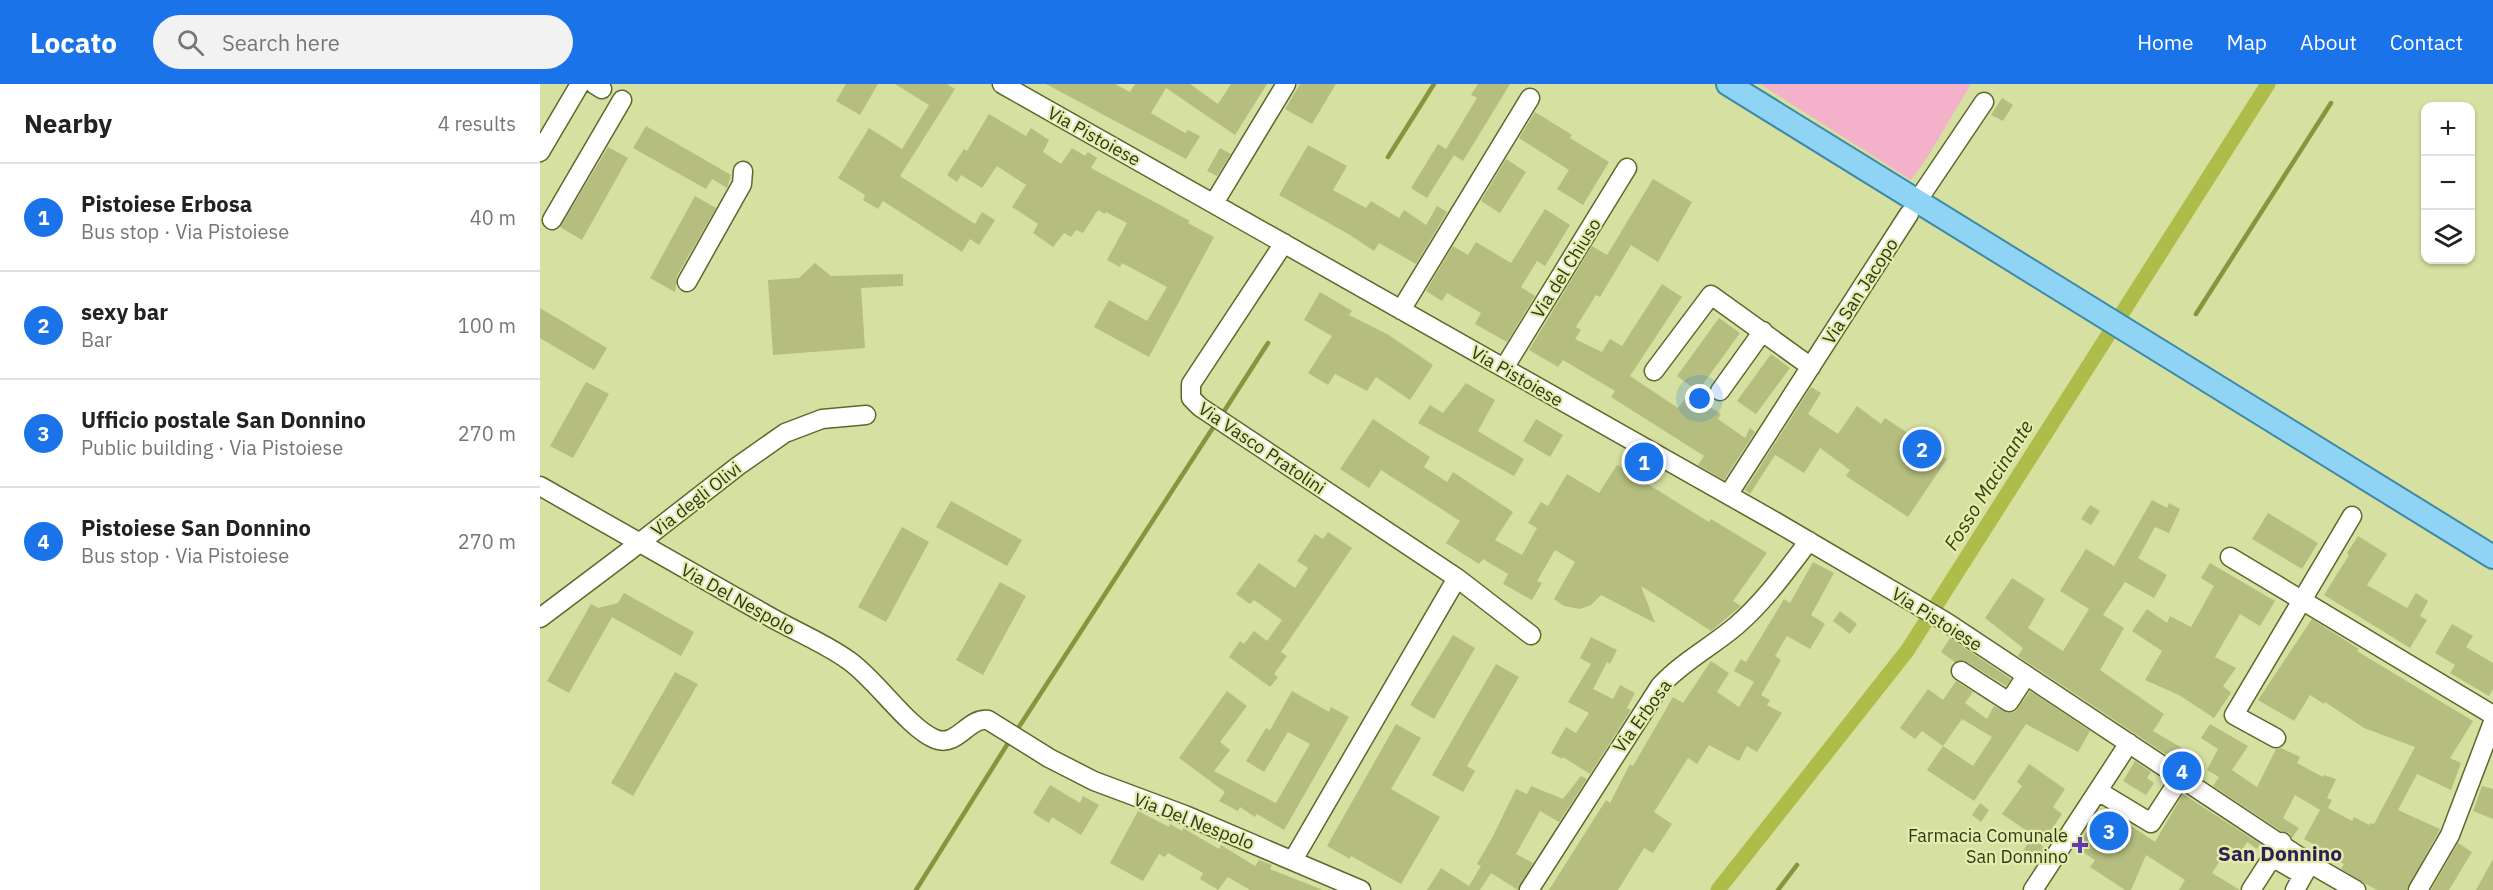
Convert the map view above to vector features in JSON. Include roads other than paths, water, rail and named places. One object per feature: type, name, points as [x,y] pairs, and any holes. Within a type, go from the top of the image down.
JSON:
[{"type":"main road","points":[[1728,84],[2493,557]]},
{"type":"street","points":[[540,152],[580,84]]},
{"type":"street","name":"Via Pistoiese","points":[[1002,84],[1809,541],[1946,622],[2181,777],[2277,850],[2302,876],[2356,890]]},
{"type":"street","points":[[1214,203],[1286,84]]},
{"type":"street","points":[[1401,310],[1530,98]]},
{"type":"street","points":[[552,220],[622,100]]},
{"type":"street","points":[[1924,191],[1984,102]]},
{"type":"street","name":"Via del Chiuso","points":[[1504,368],[1627,168]]},
{"type":"street","points":[[687,282],[742,183],[743,171]]},
{"type":"street","name":"Via San Jacopo","points":[[1728,495],[1909,214]]},
{"type":"street","name":"Via Vasco Pratolini","points":[[1284,243],[1191,384],[1190,393],[1193,401],[1456,578],[1532,635]]},
{"type":"street","points":[[1654,371],[1711,295],[1811,367]]},
{"type":"street","points":[[1720,391],[1763,331]]},
{"type":"street","name":"Via degli Olivi","points":[[540,618],[738,466],[785,433],[822,419],[866,415]]},
{"type":"street","name":"Via Del Nespolo","points":[[540,486],[848,659],[921,730],[935,739],[943,741],[952,739],[981,720],[992,723],[1030,747],[1102,785],[1185,815],[1361,890]]},
{"type":"street","points":[[2276,738],[2234,715],[2352,516]]},
{"type":"street","name":"Via Erbosa","points":[[1529,890],[1660,686],[1766,597],[1809,541]]},
{"type":"street","points":[[2230,557],[2493,715]]},
{"type":"street","points":[[1293,860],[1456,578]]},
{"type":"street","name":"Via Pistoiese","points":[[1961,671],[2009,702],[2026,676]]},
{"type":"street","points":[[2418,890],[2450,835],[2493,722]]},
{"type":"street","points":[[2033,890],[2129,743]]},
{"type":"street","points":[[2098,791],[2151,823],[2181,777]]},
{"type":"street","points":[[2251,890],[2277,850]]},
{"type":"waterway","points":[[1388,157],[1434,84]]},
{"type":"waterway","name":"Fosso Macinante","points":[[1718,890],[1907,651],[2268,84]]},
{"type":"waterway","points":[[2196,314],[2331,103]]},
{"type":"waterway","points":[[1221,416],[1268,343]]},
{"type":"waterway","points":[[1015,733],[1216,423]]},
{"type":"waterway","points":[[916,890],[1010,740]]},
{"type":"waterway","points":[[1778,890],[1797,865]]},
{"type":"place","name":"sexy bar","points":[[1922,449]]},
{"type":"place","name":"Pistoiese Erbosa","points":[[1644,462]]},
{"type":"place","name":"Pistoiese San Donnino","points":[[2182,771]]},
{"type":"place","name":"Ufficio postale San Donnino","points":[[2109,831]]},
{"type":"place","name":"Farmacia Comunale San Donnino","points":[[2080,845]]},
{"type":"district","name":"San Donnino","points":[[2280,853]]}]
